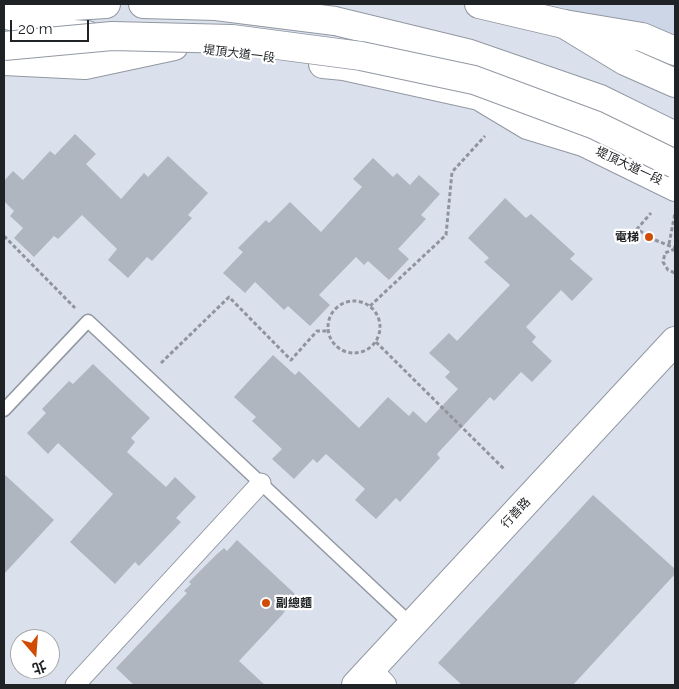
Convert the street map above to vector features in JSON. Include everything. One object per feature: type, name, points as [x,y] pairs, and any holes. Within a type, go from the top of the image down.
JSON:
[{"type":"main road","points":[[4,13],[23,9],[106,4]]},
{"type":"main road","points":[[143,4],[216,6],[335,21],[458,50],[600,99],[675,136]]},
{"type":"main road","points":[[479,4],[564,24],[642,37],[675,51]]},
{"type":"main road","name":"堤頂大道一段","points":[[4,13],[73,34],[344,66],[534,108],[675,170]]},
{"type":"main road","points":[[564,24],[625,61],[671,82]]},
{"type":"main road","points":[[4,46],[112,36],[232,39],[361,56],[474,80],[595,125],[675,164]]},
{"type":"main road","points":[[4,62],[85,65],[174,46]]},
{"type":"main road","name":"行善路","points":[[370,680],[412,625],[675,341]]},
{"type":"street","name":"堤頂大道一段","points":[[474,96],[527,126],[583,144],[675,189]]},
{"type":"street","points":[[75,685],[261,483]]},
{"type":"lane","points":[[4,410],[88,321],[412,625]]},
{"type":"path","points":[[370,306],[446,235],[452,172],[485,136]]},
{"type":"path","points":[[669,244],[675,210]]},
{"type":"path","points":[[643,233],[637,229],[651,213]]},
{"type":"path","points":[[4,236],[88,321]]},
{"type":"path","points":[[655,240],[675,248],[665,253],[663,262],[668,270],[675,273]]},
{"type":"path","points":[[148,377],[230,297],[291,360],[317,331],[328,331]]},
{"type":"path","points":[[354,300],[370,306],[380,319],[380,335],[376,342],[361,352],[352,353],[343,351],[336,346],[330,339],[328,331],[328,321],[331,313],[337,306],[354,300]]},
{"type":"path","points":[[376,342],[506,470]]},
{"type":"shaded area","points":[[552,4],[675,4],[675,47]]},
{"type":"building","points":[[75,134],[96,154],[86,164],[121,199],[144,173],[148,177],[168,156],[208,193],[188,215],[192,218],[152,261],[147,257],[128,278],[108,260],[117,249],[82,215],[58,239],[54,236],[34,257],[14,238],[23,228],[10,216],[14,211],[4,201],[4,181],[13,171],[23,180],[50,151],[55,155]]},
{"type":"building","points":[[373,158],[393,177],[397,173],[410,185],[419,175],[440,194],[421,215],[426,219],[398,249],[409,259],[389,280],[368,261],[364,265],[356,257],[319,295],[330,305],[310,326],[288,306],[284,310],[255,282],[245,293],[223,273],[243,252],[238,248],[266,220],[269,223],[290,202],[321,232],[362,187],[353,179]]},
{"type":"building","points":[[505,198],[526,218],[531,214],[575,254],[570,259],[593,279],[572,301],[561,290],[526,327],[536,337],[532,342],[552,361],[532,382],[521,372],[494,401],[490,397],[437,454],[440,458],[400,502],[396,498],[376,519],[355,500],[365,489],[326,454],[317,463],[313,459],[294,479],[272,459],[282,449],[252,421],[256,417],[234,397],[273,355],[295,375],[299,371],[359,428],[388,397],[409,416],[413,411],[426,423],[458,389],[445,377],[450,372],[429,353],[449,333],[457,341],[510,285],[484,262],[489,258],[468,238]]},
{"type":"building","points":[[93,364],[150,418],[131,438],[135,442],[127,452],[166,487],[175,477],[196,497],[176,518],[181,522],[139,566],[135,562],[115,584],[70,542],[113,494],[58,443],[48,454],[27,433],[46,413],[42,409],[69,381],[73,384]]},
{"type":"building","points":[[4,474],[54,520],[4,574]]},
{"type":"building","points":[[593,495],[675,569],[675,574],[573,685],[462,685],[438,663]]},
{"type":"building","points":[[237,540],[295,594],[285,605],[288,607],[282,615],[239,661],[265,685],[134,685],[116,668],[187,593],[184,591],[191,584],[189,582],[217,554],[224,548],[227,551]]},
{"type":"place","name":"電梯","points":[[649,237]]},
{"type":"place","name":"副總麵","points":[[266,603]]}]
